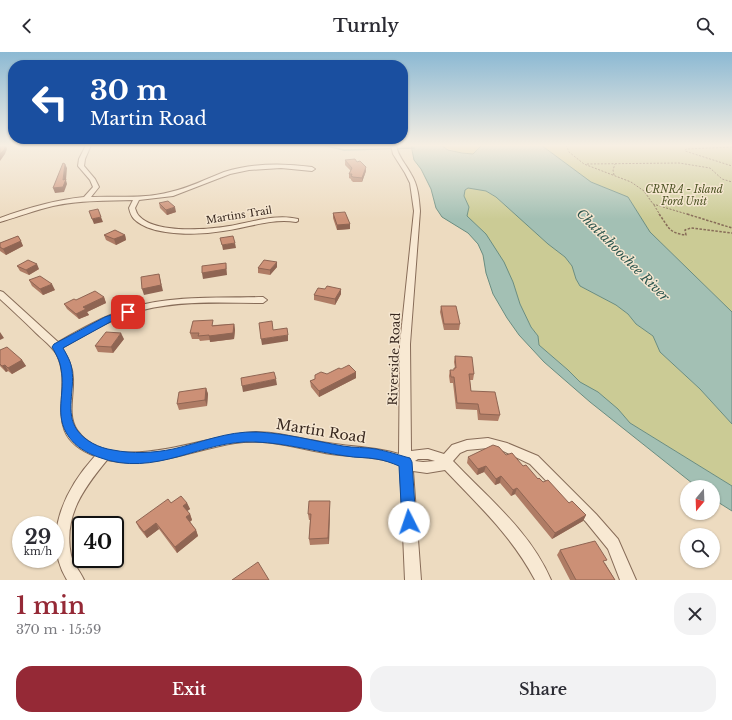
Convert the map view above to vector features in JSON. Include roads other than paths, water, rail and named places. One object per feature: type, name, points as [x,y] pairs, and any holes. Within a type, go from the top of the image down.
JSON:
[{"type":"street","points":[[84,170],[93,180],[96,187],[86,199]]},
{"type":"street","points":[[0,220],[47,205],[86,199],[137,198],[183,192],[228,173],[242,170]]},
{"type":"street","name":"Riverside Road","points":[[407,170],[417,199],[405,344],[406,462],[413,580]]},
{"type":"street","name":"Martins Trail","points":[[137,198],[132,208],[135,217],[146,224],[165,229],[208,230],[275,219],[296,220]]},
{"type":"street","name":"Martin Road","points":[[0,294],[57,347],[63,357],[67,370],[68,383],[65,410],[68,425],[73,434],[81,442],[104,454],[127,458],[152,458],[223,440],[254,437],[279,439],[346,452],[376,454],[406,462],[414,467],[440,466],[445,461]]},
{"type":"street","points":[[57,347],[109,319],[142,308],[165,304],[263,300]]},
{"type":"street","points":[[543,580],[537,566],[499,517],[466,480],[454,471],[445,461],[456,450],[467,445],[488,443],[503,446],[534,460],[591,518],[613,544],[628,580]]},
{"type":"street","points":[[76,580],[72,575],[64,553],[63,528],[71,501],[84,478],[104,454]]},
{"type":"water","name":"Chattahoochee River","points":[[421,170],[574,170],[591,182],[628,197],[650,232],[732,312],[732,424],[700,389],[660,352],[653,336],[636,324],[628,314],[616,305],[580,286],[572,266],[565,257],[548,244],[496,197],[486,191],[468,188],[465,190],[464,196],[469,207],[467,216],[486,234],[504,262],[513,282],[520,304],[531,327],[538,336],[539,345],[580,382],[598,392],[618,409],[630,423],[732,486],[732,511],[720,503],[720,480],[688,480],[590,402],[544,362],[519,335],[493,294],[486,273],[483,255],[478,244],[468,233],[442,217],[436,208],[431,189]]},
{"type":"park label","name":"CRNRA - Island Ford Unit","points":[[684,194]]}]
